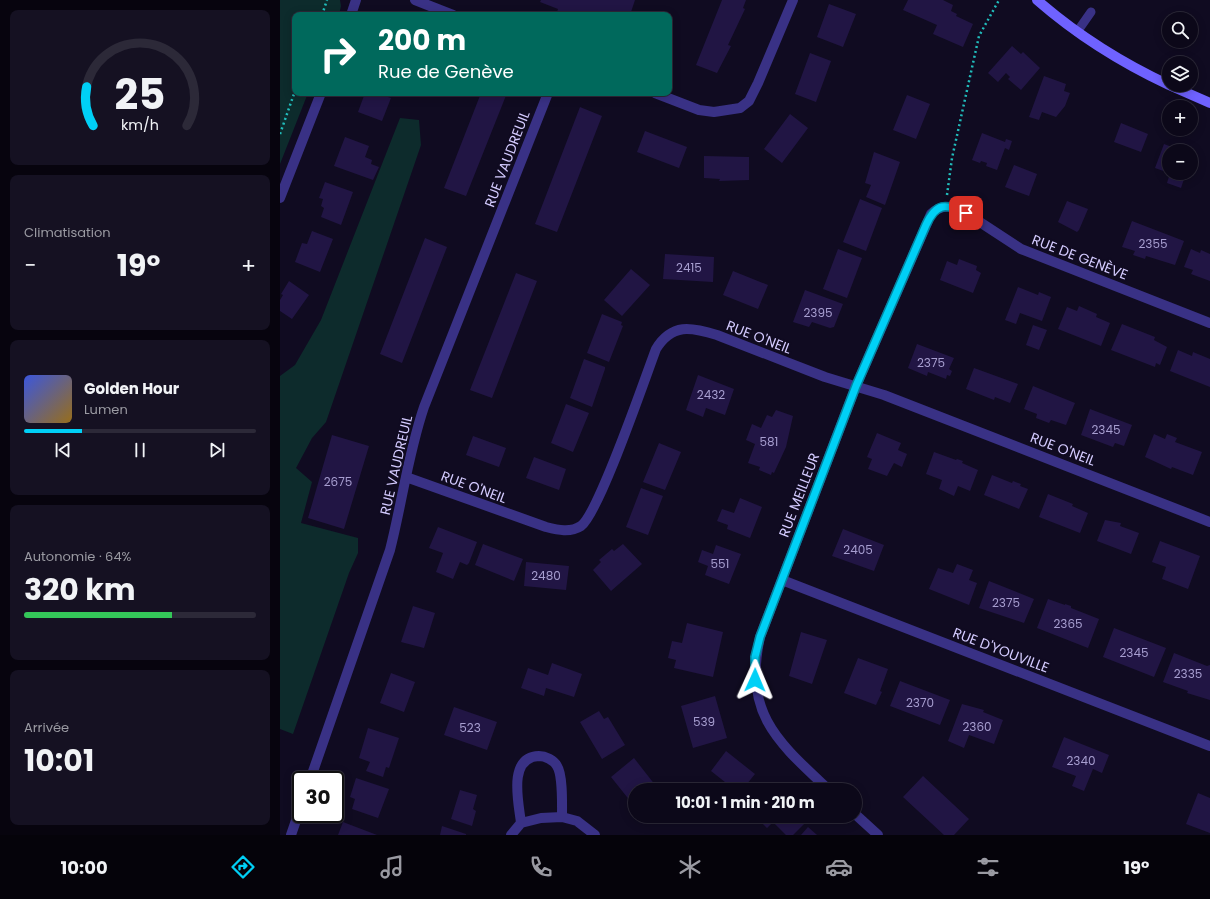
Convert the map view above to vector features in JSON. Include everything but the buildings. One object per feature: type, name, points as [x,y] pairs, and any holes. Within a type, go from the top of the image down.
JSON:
[{"type":"street","points":[[352,12],[356,0]]},
{"type":"street","points":[[415,0],[446,12]]},
{"type":"street","points":[[663,96],[699,110],[714,112],[740,108],[749,101],[758,83],[793,0]]},
{"type":"street","points":[[1037,0],[1077,32],[1128,64],[1162,81]]},
{"type":"street","points":[[1185,92],[1210,103]]},
{"type":"street","points":[[280,198],[320,96]]},
{"type":"street","name":"RUE VAUDREUIL","points":[[313,771],[385,563],[396,524],[415,434],[424,407],[547,96]]},
{"type":"street","name":"RUE DE GENÈVE","points":[[945,206],[966,213],[1021,249],[1210,322]]},
{"type":"street","name":"RUE MEILLEUR","points":[[821,783],[788,752],[770,728],[759,705],[755,680],[755,657],[760,637],[856,386],[931,214],[937,208],[945,206]]},
{"type":"street","name":"RUE O'NEIL","points":[[406,477],[560,531],[572,530],[582,525],[589,516],[601,491],[656,350],[663,339],[671,332],[685,329],[701,330],[717,335],[825,377],[884,395],[1210,522]]},
{"type":"street","name":"RUE D'YOUVILLE","points":[[782,580],[1210,746]]},
{"type":"street","points":[[521,824],[517,774],[521,765],[530,758],[540,756],[551,760],[557,766],[560,773],[562,817]]},
{"type":"street","points":[[511,835],[521,824],[541,818],[562,817],[577,821],[595,835]]},
{"type":"street","points":[[862,820],[878,835]]},
{"type":"street","points":[[291,835],[295,823]]},
{"type":"lane","points":[[1077,32],[1091,12]]},
{"type":"path","points":[[323,12],[327,0]]},
{"type":"path","points":[[945,206],[952,158],[979,36],[999,0]]},
{"type":"path","points":[[280,134],[294,96]]},
{"type":"green space","points":[[280,0],[340,0],[340,12],[292,12],[292,96],[307,96],[280,164]]},
{"type":"green space","points":[[400,118],[419,120],[421,145],[326,422],[312,438],[296,468],[312,482],[301,523],[358,538],[358,553],[349,573],[293,734],[280,729],[280,376],[295,365],[321,320]]},
{"type":"route","points":[[755,680],[755,657],[760,637],[856,386],[926,225],[931,214],[937,208],[945,206],[956,208],[966,213]]}]
